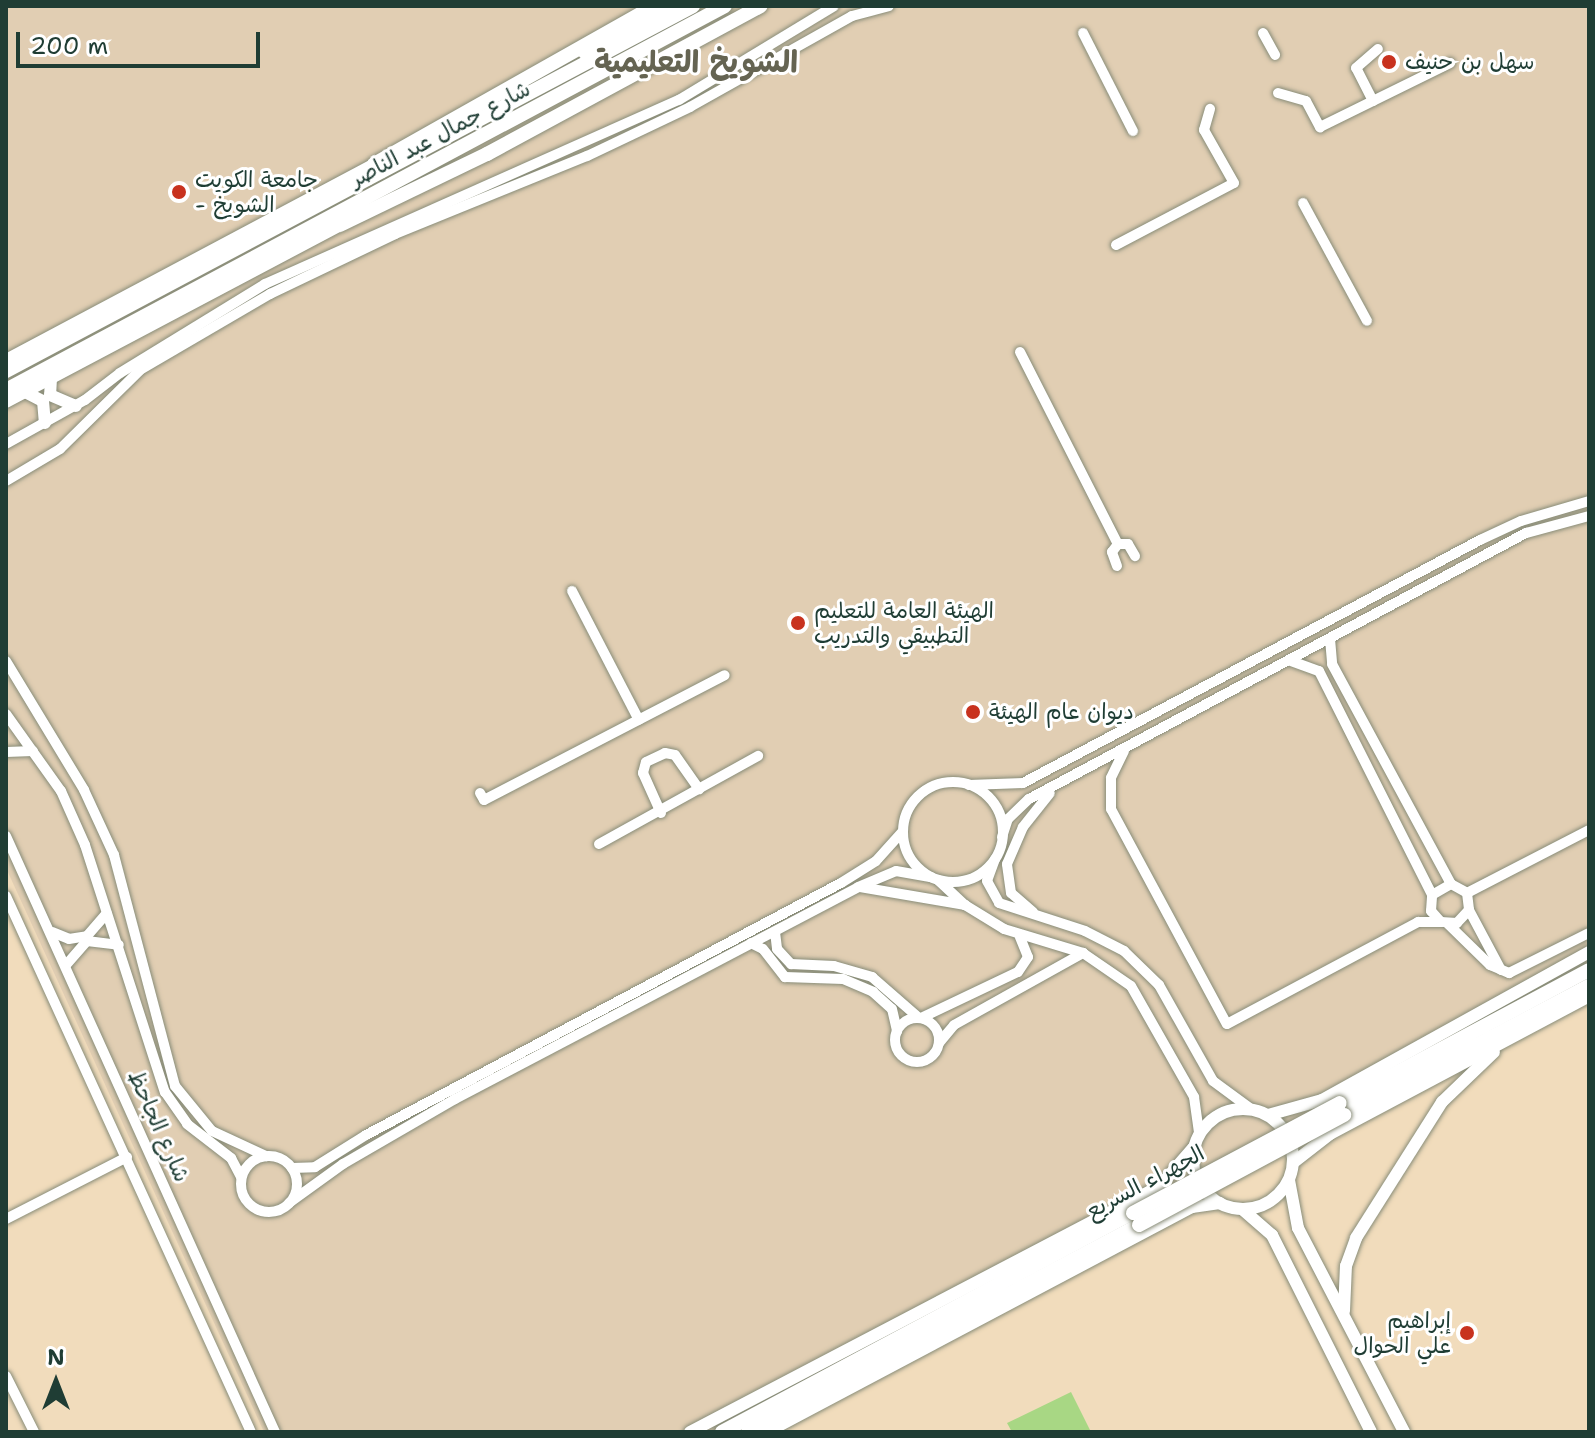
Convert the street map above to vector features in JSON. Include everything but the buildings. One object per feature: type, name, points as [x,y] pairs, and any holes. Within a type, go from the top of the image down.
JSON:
[{"type":"highway","points":[[374,164],[654,6]]},
{"type":"highway","name":"شارع جمال عبد الناصر","points":[[6,371],[693,6]]},
{"type":"highway","name":"شارع جمال عبد الناصر","points":[[6,390],[725,6]]},
{"type":"highway","points":[[340,225],[487,154],[761,6]]},
{"type":"highway","name":"الجهراء السريع","points":[[722,1432],[1589,970]]},
{"type":"highway","name":"الجهراء السريع","points":[[748,1432],[1589,986]]},
{"type":"main road","points":[[6,360],[673,6]]},
{"type":"main road","points":[[6,402],[749,6]]},
{"type":"main road","points":[[51,378],[50,395],[76,406]]},
{"type":"main road","points":[[25,392],[43,401],[45,423]]},
{"type":"main road","points":[[1268,1115],[1322,1100],[1589,952]]},
{"type":"main road","points":[[1294,1162],[1330,1134],[1589,996]]},
{"type":"main road","points":[[1344,1311],[1346,1266],[1356,1238],[1442,1102],[1504,1041]]},
{"type":"main road","points":[[1371,1432],[1289,1265],[1265,1225],[1242,1209],[1220,1203],[1195,1175],[1197,1140],[1225,1112],[1251,1109],[1268,1115],[1288,1135],[1294,1162],[1289,1180],[1294,1219],[1404,1432]]},
{"type":"main road","name":"الجهراء السريع","points":[[690,1432],[1160,1186],[1197,1140]]},
{"type":"main road","points":[[1242,1209],[1270,1201],[1289,1180]]},
{"type":"main road","name":"الجهراء السريع","points":[[767,1432],[1192,1207],[1220,1203]]},
{"type":"main road","points":[[1289,1265],[1287,1239],[1293,1234],[1304,1238]]},
{"type":"street","points":[[432,214],[679,100],[834,6]]},
{"type":"street","points":[[6,444],[76,406],[211,315],[406,224],[587,156],[852,16],[889,6]]},
{"type":"street","points":[[1083,33],[1133,131]]},
{"type":"street","points":[[1263,33],[1275,55]]},
{"type":"street","points":[[1373,101],[1356,68],[1378,49]]},
{"type":"street","points":[[1278,93],[1306,101],[1320,127],[1450,63]]},
{"type":"street","points":[[1116,245],[1234,183],[1204,130],[1210,109]]},
{"type":"street","points":[[1303,203],[1367,321]]},
{"type":"street","points":[[6,481],[60,449],[140,370],[281,289],[406,224]]},
{"type":"street","points":[[1020,352],[1118,544]]},
{"type":"street","points":[[6,714],[61,791],[85,845],[165,1092],[187,1124],[231,1158],[241,1177],[242,1193],[257,1209],[272,1212],[372,1146],[751,943],[866,869],[902,832],[919,795],[946,782],[969,785],[1023,783],[1493,533],[1521,521],[1589,501]]},
{"type":"street","points":[[1062,923],[999,903],[987,881],[1002,837],[1017,809],[1526,533],[1568,519],[1589,516]]},
{"type":"street","points":[[1568,519],[1589,523]]},
{"type":"street","points":[[1521,521],[1526,533]]},
{"type":"street","points":[[1493,533],[1500,547]]},
{"type":"street","points":[[1118,544],[1128,544],[1135,556]]},
{"type":"street","points":[[1117,566],[1112,552],[1118,544]]},
{"type":"street","points":[[572,591],[639,720]]},
{"type":"street","points":[[1330,639],[1332,664],[1342,684],[1451,884],[1467,893]]},
{"type":"street","points":[[6,661],[84,790],[114,855],[175,1086],[212,1131],[292,1168],[315,1167],[597,1011],[858,887],[896,871],[934,878],[970,879],[995,859]]},
{"type":"street","points":[[1289,661],[1313,666],[1329,691],[1445,923],[1490,965],[1501,970],[1522,969],[1589,933]]},
{"type":"street","points":[[480,793],[484,800],[551,760],[639,720],[725,675]]},
{"type":"street","points":[[1329,691],[1342,684]]},
{"type":"street","points":[[1121,729],[1128,747],[1111,778],[1111,809],[1227,1024],[1418,922],[1445,923],[1469,910]]},
{"type":"street","points":[[6,745],[19,732]]},
{"type":"street","points":[[6,752],[33,751]]},
{"type":"street","points":[[661,813],[643,773],[646,762],[665,753],[675,755],[699,789]]},
{"type":"street","points":[[599,844],[661,813],[758,756]]},
{"type":"street","points":[[969,785],[995,805],[1002,837]]},
{"type":"street","points":[[1057,786],[1023,827],[1007,864],[1006,882],[1025,909],[1124,951],[1168,999],[1213,1081],[1251,1109]]},
{"type":"street","points":[[1467,893],[1589,830]]},
{"type":"street","points":[[902,832],[911,859],[965,905],[1020,937],[1083,953],[1110,967],[1148,1009],[1198,1107],[1197,1140]]},
{"type":"street","name":"شارع الجاحظ","points":[[6,836],[52,932],[275,1432]]},
{"type":"street","points":[[85,845],[95,849],[107,840]]},
{"type":"street","points":[[91,863],[103,854],[114,855]]},
{"type":"street","points":[[1418,922],[1431,899],[1451,884]]},
{"type":"street","points":[[858,887],[965,905]]},
{"type":"street","points":[[1467,893],[1469,910],[1501,970]]},
{"type":"street","name":"شارع الجاحظ","points":[[6,896],[251,1432]]},
{"type":"street","points":[[52,932],[69,939],[87,936],[107,913]]},
{"type":"street","points":[[769,930],[777,949],[791,964],[834,966],[872,977],[937,1030],[939,1043]]},
{"type":"street","points":[[897,1031],[1018,972],[1028,957],[1020,937]]},
{"type":"street","points":[[66,965],[87,941],[119,945]]},
{"type":"street","points":[[751,943],[763,949],[785,977],[843,979],[873,992],[892,1009],[899,1052],[910,1061],[926,1060],[954,1025],[1083,953]]},
{"type":"street","points":[[1148,1009],[1168,999]]},
{"type":"street","points":[[597,1011],[603,1021]]},
{"type":"street","points":[[103,1111],[117,1113],[126,1103]]},
{"type":"street","points":[[241,1177],[248,1165],[266,1156]]},
{"type":"street","points":[[6,1219],[127,1157]]},
{"type":"street","points":[[289,1203],[297,1186],[292,1168]]},
{"type":"street","points":[[6,1376],[34,1432]]},
{"type":"shaded area","name":"الهيئة العامة للتعليم التطبيقي والتدريب","points":[[6,6],[1589,6],[1589,983],[735,1432],[264,1432],[6,868]]},
{"type":"green space","points":[[1071,1392],[1091,1432],[1012,1432],[1007,1423]]},
{"type":"place","name":"سهل بن حنيف","points":[[1389,62]]},
{"type":"place","name":"جامعة الكويت - الشويخ","points":[[179,192]]},
{"type":"place","name":"الهيئة العامة للتعليم التطبيقي والتدريب","points":[[798,623]]},
{"type":"place","name":"ديوان عام الهيئة","points":[[973,712]]},
{"type":"place","name":"إبراهيم علي الحوال","points":[[1467,1333]]},
{"type":"district","name":"الشويخ التعليمية","points":[[696,62]]}]
